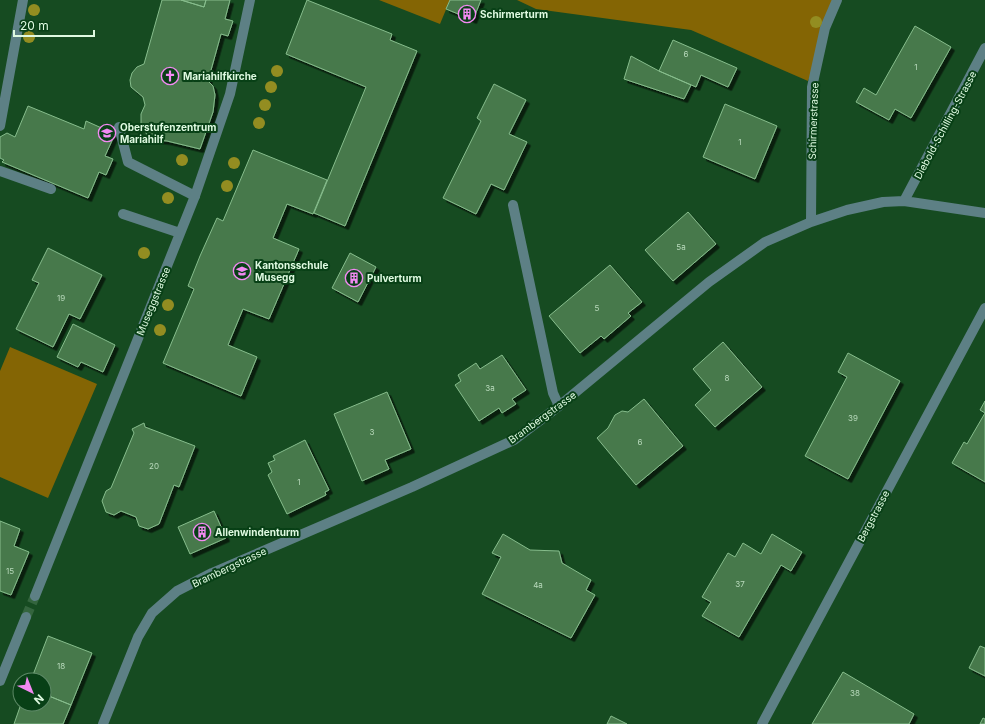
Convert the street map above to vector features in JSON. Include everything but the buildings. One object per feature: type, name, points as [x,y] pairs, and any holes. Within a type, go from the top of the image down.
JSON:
[{"type":"street","points":[[0,126],[23,0]]},
{"type":"street","name":"Museggstrasse","points":[[35,596],[195,196],[230,94],[250,0]]},
{"type":"street","name":"Schirmerstrasse","points":[[811,222],[812,87],[825,28],[837,0]]},
{"type":"street","name":"Diebold-Schilling-Strasse","points":[[904,201],[985,48]]},
{"type":"street","points":[[119,127],[128,162],[195,196]]},
{"type":"street","points":[[0,172],[51,189]]},
{"type":"street","name":"Brambergstrasse","points":[[103,724],[138,637],[152,613],[177,592],[212,573],[486,454],[514,440],[559,406],[709,282],[765,242],[811,222],[861,206],[883,202],[904,201],[985,212]]},
{"type":"street","points":[[513,205],[553,393],[559,406]]},
{"type":"street","points":[[123,214],[180,233]]},
{"type":"street","name":"Bergstrasse","points":[[762,724],[985,308]]},
{"type":"street","points":[[0,681],[26,618]]},
{"type":"shaded area","points":[[379,0],[450,0],[440,24]]},
{"type":"shaded area","points":[[517,0],[839,0],[808,81],[691,30],[536,9]]},
{"type":"shaded area","points":[[10,347],[97,384],[48,498],[0,477],[0,371]]},
{"type":"tunnel","points":[[26,617],[35,596]]},
{"type":"place","name":"Schirmerturm","points":[[467,14]]},
{"type":"place","name":"Mariahilfkirche","points":[[170,76]]},
{"type":"place","name":"Oberstufenzentrum Mariahilf","points":[[107,133]]},
{"type":"place","name":"Kantonsschule Musegg","points":[[242,271]]},
{"type":"place","name":"Pulverturm","points":[[354,278]]},
{"type":"place","name":"Allenwindenturm","points":[[202,532]]}]
